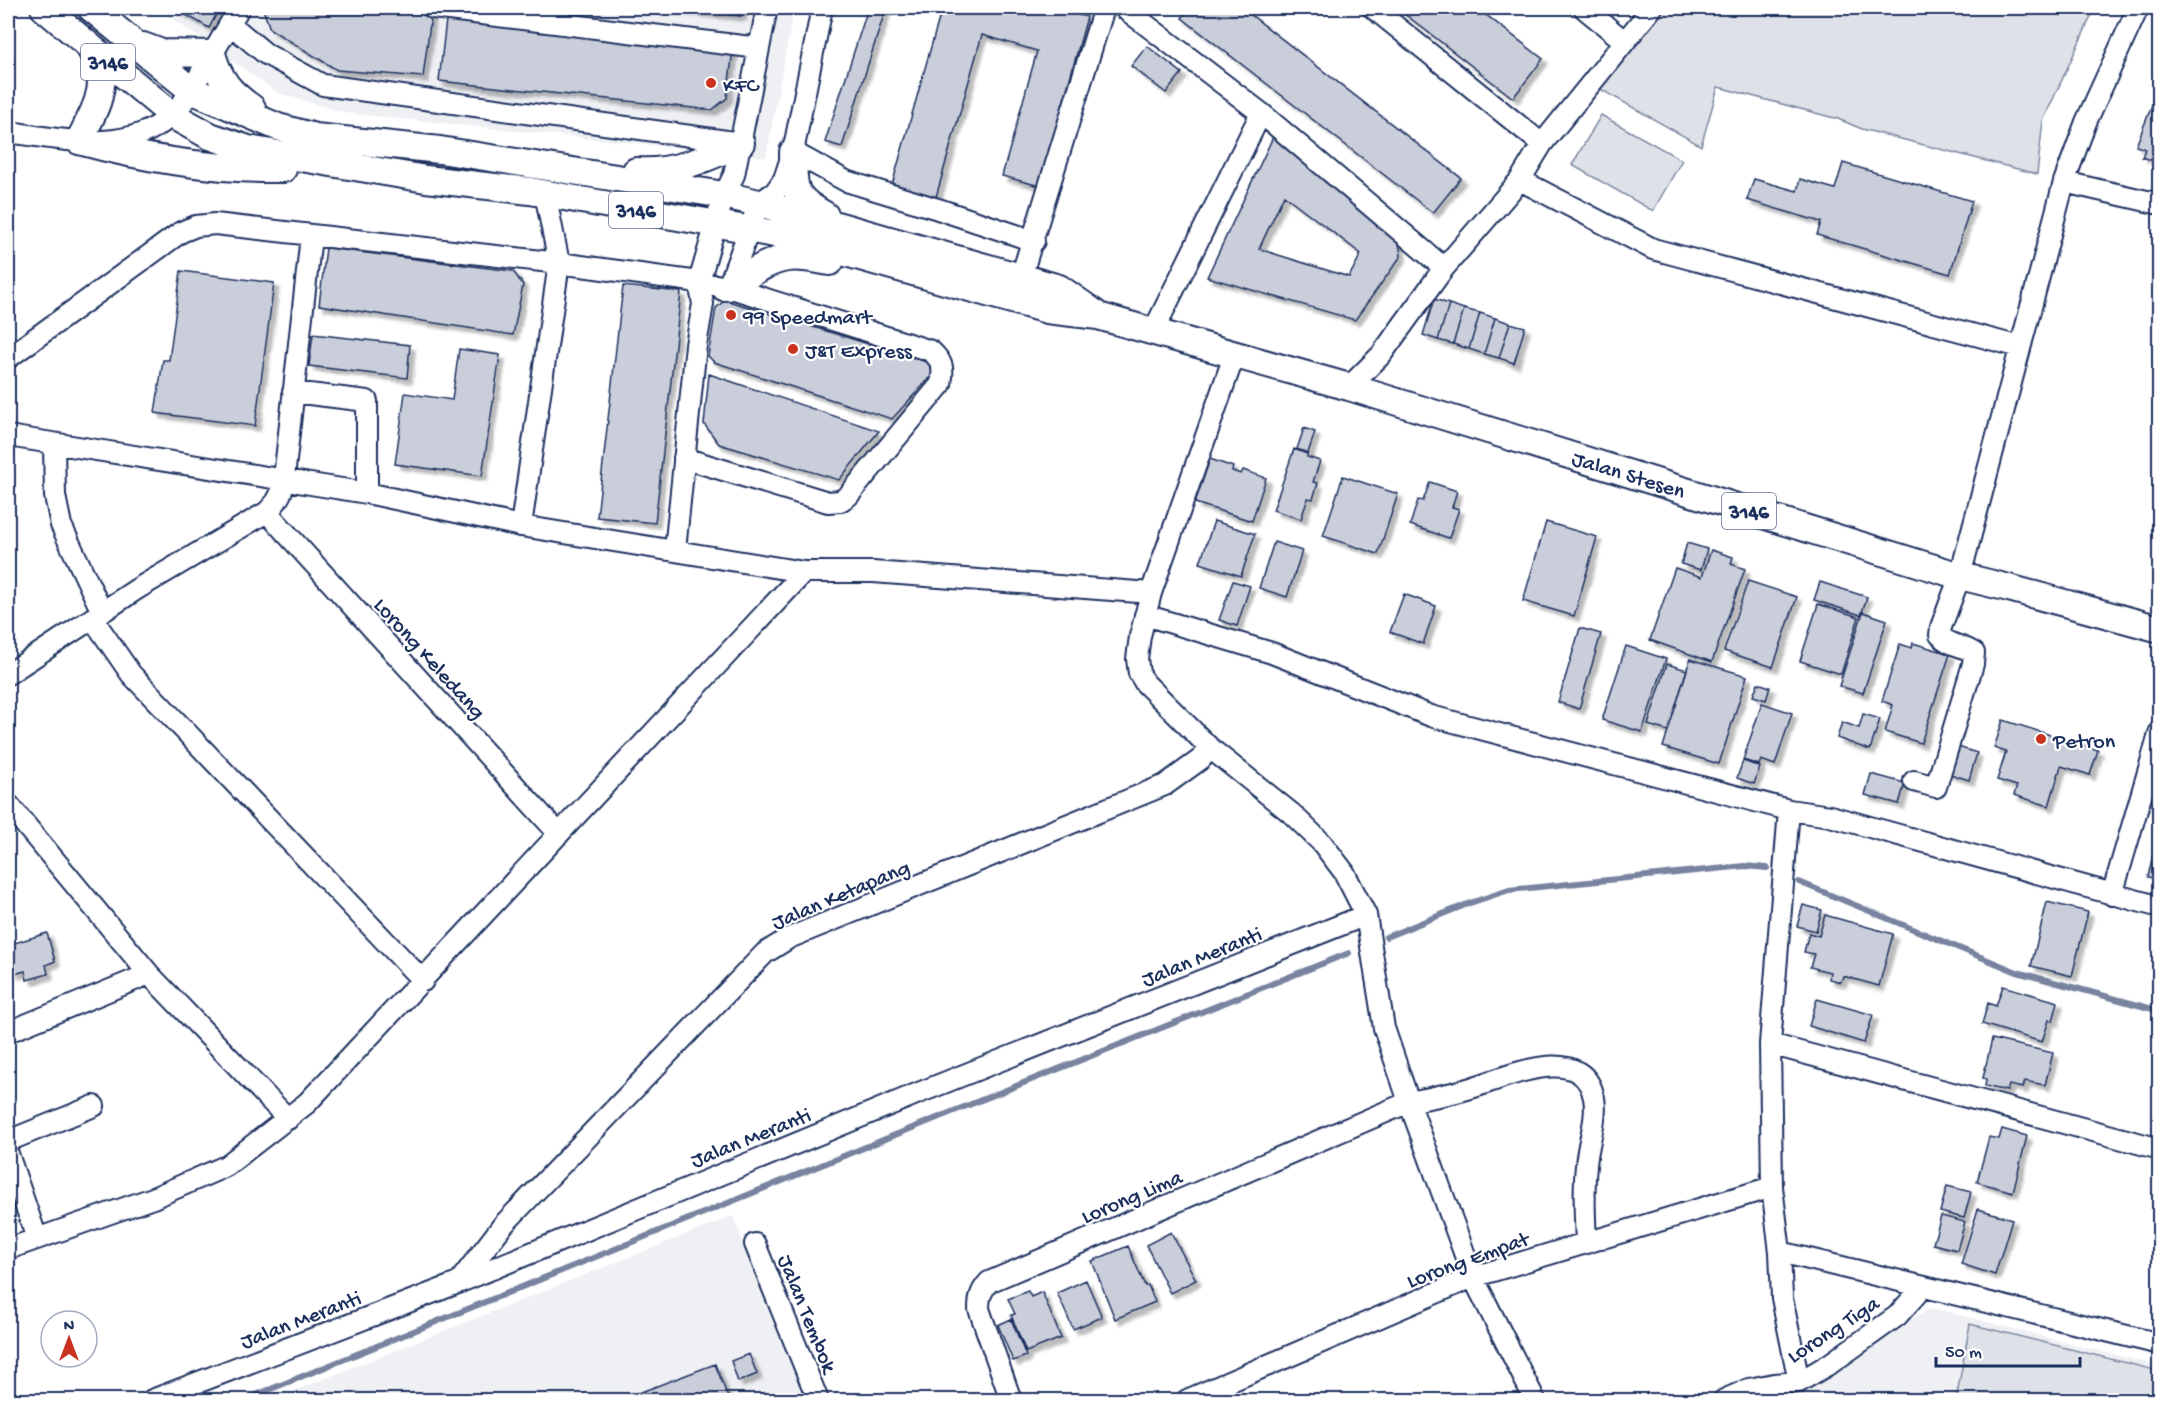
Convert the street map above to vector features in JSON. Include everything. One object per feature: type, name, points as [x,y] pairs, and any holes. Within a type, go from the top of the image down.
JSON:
[{"type":"main road","name":"3146","points":[[44,8],[172,115],[210,136],[248,149],[426,179],[545,193],[786,236],[1047,310],[1098,316]]},
{"type":"main road","name":"3146","points":[[91,8],[191,90],[278,127],[315,136],[440,150],[724,195],[759,203],[1059,288],[1098,316]]},
{"type":"main road","points":[[134,43],[162,53],[212,54],[218,74],[232,95],[278,127]]},
{"type":"main road","points":[[89,46],[99,66],[101,82],[96,106],[79,141],[129,154],[224,166],[281,169],[329,162]]},
{"type":"main road","points":[[507,161],[640,172],[677,168],[696,163],[741,143]]},
{"type":"main road","points":[[793,152],[794,187],[800,198],[807,205],[847,227]]},
{"type":"main road","points":[[728,287],[762,267],[788,258],[806,258],[943,281]]},
{"type":"main road","name":"Jalan Stesen","points":[[1098,316],[1349,387],[1960,576],[2160,629]]},
{"type":"street","points":[[433,8],[759,48]]},
{"type":"street","points":[[675,550],[696,345],[703,304],[699,282],[724,195],[734,175],[767,8]]},
{"type":"street","points":[[703,304],[728,287],[751,231],[759,203],[780,186],[793,152],[822,8]]},
{"type":"street","points":[[1021,277],[1034,241],[1104,8]]},
{"type":"street","points":[[1373,8],[1542,144]]},
{"type":"street","points":[[1584,8],[1624,41]]},
{"type":"street","points":[[1349,387],[1381,355],[1444,268],[1520,180],[1542,144],[1652,8]]},
{"type":"street","points":[[1914,781],[1936,787],[1973,664],[1974,653],[1967,648],[1946,642],[1940,635],[1941,627],[1960,576],[2064,182],[2086,122],[2138,8]]},
{"type":"street","points":[[1136,11],[1444,268]]},
{"type":"street","points":[[8,132],[79,141],[124,139],[145,133],[172,115],[191,90],[234,16],[266,54],[323,85],[741,143]]},
{"type":"street","points":[[1153,332],[1261,113]]},
{"type":"street","points":[[793,152],[846,181],[1034,241]]},
{"type":"street","points":[[1520,180],[1653,249],[2020,347]]},
{"type":"street","points":[[2064,182],[2160,204]]},
{"type":"street","points":[[521,526],[559,263],[545,193]]},
{"type":"street","points":[[8,358],[181,232],[196,226],[215,224],[559,263],[728,287],[931,351],[941,360],[944,372],[941,384],[848,496],[840,501],[828,502],[684,458]]},
{"type":"street","points":[[8,674],[98,615],[267,512],[281,495],[311,236]]},
{"type":"street","points":[[1234,356],[1151,593],[1140,636],[1137,659],[1139,673],[1145,683],[1210,748],[1291,813],[1322,843],[1344,872],[1366,915],[1384,1028],[1409,1102],[1473,1277],[1534,1401]]},
{"type":"street","points":[[293,392],[367,401],[367,493]]},
{"type":"street","points":[[8,436],[367,493],[521,526],[804,572],[873,572],[1151,593]]},
{"type":"street","points":[[54,445],[55,496],[61,525],[98,615],[131,674],[423,981]]},
{"type":"street","name":"Lorong Keledang","points":[[267,512],[559,834]]},
{"type":"street","points":[[8,1249],[153,1198],[226,1166],[307,1103],[804,572]]},
{"type":"street","points":[[1145,615],[1272,653],[1431,716],[1789,810],[1830,816],[2160,907]]},
{"type":"street","points":[[2112,895],[2160,731]]},
{"type":"street","name":"Jalan Ketapang","points":[[458,1283],[503,1225],[765,953],[789,938],[1165,785],[1201,759],[1210,748]]},
{"type":"street","points":[[8,804],[148,974],[288,1119]]},
{"type":"street","points":[[1789,810],[1770,1044],[1772,1187],[1780,1252],[1782,1298],[1799,1382]]},
{"type":"street","name":"Jalan Meranti","points":[[152,1401],[458,1283],[921,1092],[1366,915]]},
{"type":"street","points":[[8,1032],[148,974]]},
{"type":"street","points":[[1770,1044],[2160,1149]]},
{"type":"street","name":"Lorong Lima","points":[[1011,1401],[979,1310],[979,1297],[982,1289],[989,1282],[1409,1102],[1454,1093],[1539,1066],[1558,1066],[1576,1071],[1587,1083],[1594,1098],[1594,1119],[1587,1155],[1584,1198],[1586,1243]]},
{"type":"street","points":[[8,1141],[93,1106]]},
{"type":"street","points":[[8,1154],[37,1239]]},
{"type":"street","name":"Lorong Empat","points":[[1187,1401],[1473,1277],[1772,1187]]},
{"type":"street","name":"Jalan Tembok","points":[[755,1244],[818,1401]]},
{"type":"street","points":[[1780,1252],[2160,1344]]},
{"type":"street","name":"Lorong Tiga","points":[[1724,1401],[1749,1389],[1777,1392],[1799,1382],[1831,1363],[1897,1316],[1922,1288]]},
{"type":"shaded area","points":[[157,8],[794,8],[766,157],[346,113],[278,93]]},
{"type":"shaded area","points":[[1645,8],[2095,8],[2043,121],[2037,174],[1862,129],[1838,119],[1718,87],[1701,146],[1586,81]]},
{"type":"shaded area","points":[[1601,115],[1682,160],[1653,211],[1572,165]]},
{"type":"shaded area","points":[[733,1216],[805,1400],[271,1400]]},
{"type":"shaded area","points":[[1932,1308],[2159,1366],[2159,1400],[1790,1400],[1785,1386]]},
{"type":"shaded area","points":[[1970,1324],[2159,1371],[2159,1400],[1956,1400]]},
{"type":"building","points":[[174,8],[209,8],[217,13],[209,28]]},
{"type":"building","points":[[267,8],[432,8],[423,77],[337,70],[270,29],[264,12]]},
{"type":"building","points":[[662,8],[742,8],[741,16]]},
{"type":"building","points":[[868,8],[886,8],[842,147],[825,142]]},
{"type":"building","points":[[942,8],[1052,8],[1087,17],[1040,186],[1002,176],[1037,51],[982,35],[936,197],[892,185]]},
{"type":"building","points":[[1190,8],[1242,8],[1461,178],[1433,213],[1182,18]]},
{"type":"building","points":[[1397,8],[1477,8],[1543,59],[1513,98]]},
{"type":"building","points":[[446,20],[733,49],[727,98],[712,110],[439,81]]},
{"type":"building","points":[[1147,46],[1182,73],[1166,93],[1131,66]]},
{"type":"building","points":[[2152,105],[2160,108],[2160,163],[2142,157],[2145,149],[2136,146]]},
{"type":"building","points":[[1273,137],[1398,235],[1401,256],[1355,320],[1207,277]],"holes":[[[1284,195],[1361,254],[1349,277],[1259,249]]]},
{"type":"building","points":[[1843,163],[1972,201],[1950,274],[1817,235],[1821,222],[1747,200],[1754,179],[1797,191],[1800,179],[1835,189]]},
{"type":"building","points":[[326,248],[513,271],[523,285],[513,335],[319,305]]},
{"type":"building","points":[[181,271],[274,283],[255,426],[155,413],[163,360],[169,360]]},
{"type":"building","points":[[623,286],[681,292],[655,523],[597,517]]},
{"type":"building","points":[[1434,299],[1449,304],[1438,340],[1423,335]]},
{"type":"building","points":[[725,300],[930,363],[934,373],[892,419],[714,362],[708,356],[716,308]]},
{"type":"building","points":[[1449,304],[1464,309],[1453,344],[1438,340]]},
{"type":"building","points":[[1464,309],[1480,313],[1469,349],[1453,344]]},
{"type":"building","points":[[1480,313],[1495,318],[1484,354],[1469,349]]},
{"type":"building","points":[[1495,318],[1510,323],[1499,358],[1484,354]]},
{"type":"building","points":[[1510,323],[1525,327],[1514,363],[1499,358]]},
{"type":"building","points":[[313,334],[410,345],[407,378],[309,366]]},
{"type":"building","points":[[459,349],[500,355],[482,476],[395,464],[405,393],[452,400]]},
{"type":"building","points":[[709,374],[879,431],[839,480],[719,444],[704,424]]},
{"type":"building","points":[[1304,428],[1315,432],[1308,453],[1297,449]]},
{"type":"building","points":[[1294,449],[1307,454],[1307,457],[1320,461],[1313,482],[1318,483],[1313,499],[1308,498],[1301,519],[1273,510]]},
{"type":"building","points":[[1210,459],[1233,467],[1232,471],[1241,474],[1243,470],[1266,478],[1252,521],[1195,503]]},
{"type":"building","points":[[1343,476],[1398,494],[1378,554],[1323,536]]},
{"type":"building","points":[[1430,482],[1457,491],[1452,507],[1459,509],[1449,538],[1410,525],[1418,500],[1423,501]]},
{"type":"building","points":[[1214,521],[1255,534],[1241,576],[1200,563]]},
{"type":"building","points":[[1546,522],[1597,537],[1574,616],[1523,601]]},
{"type":"building","points":[[1274,542],[1302,551],[1287,597],[1259,588]]},
{"type":"building","points":[[1687,543],[1707,549],[1701,570],[1681,564]]},
{"type":"building","points":[[1711,550],[1733,557],[1731,564],[1745,569],[1712,662],[1650,640],[1675,568],[1702,577]]},
{"type":"building","points":[[1233,581],[1250,586],[1237,626],[1219,620]]},
{"type":"building","points":[[1748,581],[1797,597],[1773,667],[1724,651]]},
{"type":"building","points":[[1820,582],[1867,597],[1861,615],[1814,600]]},
{"type":"building","points":[[1404,594],[1436,606],[1423,644],[1390,632]]},
{"type":"building","points":[[1818,604],[1859,617],[1841,674],[1800,661]]},
{"type":"building","points":[[1863,612],[1887,620],[1863,693],[1839,686]]},
{"type":"building","points":[[1580,628],[1601,634],[1579,709],[1558,702]]},
{"type":"building","points":[[1913,643],[1950,654],[1921,743],[1885,732],[1893,705],[1882,701],[1900,644],[1912,648]]},
{"type":"building","points":[[1626,646],[1666,659],[1642,732],[1602,720]]},
{"type":"building","points":[[1690,659],[1747,676],[1719,764],[1663,747]]},
{"type":"building","points":[[1667,664],[1687,670],[1668,731],[1648,725]]},
{"type":"building","points":[[1758,683],[1770,687],[1766,700],[1753,696]]},
{"type":"building","points":[[1762,703],[1792,713],[1775,765],[1761,760],[1759,765],[1743,760]]},
{"type":"building","points":[[1863,714],[1880,719],[1870,750],[1837,738],[1842,722],[1859,728]]},
{"type":"building","points":[[2003,720],[2098,750],[2090,775],[2061,766],[2049,806],[2014,795],[2017,786],[1997,780],[2006,752],[1994,748]]},
{"type":"building","points":[[1955,746],[1977,753],[1969,780],[1947,773]]},
{"type":"building","points":[[1743,761],[1760,767],[1754,784],[1737,778]]},
{"type":"building","points":[[1871,774],[1905,783],[1899,804],[1865,795]]},
{"type":"building","points":[[2158,832],[2160,833],[2160,879],[2148,877]]},
{"type":"building","points":[[2047,902],[2088,912],[2072,976],[2031,966]]},
{"type":"building","points":[[1803,905],[1822,910],[1816,931],[1797,926]]},
{"type":"building","points":[[1825,915],[1893,934],[1879,986],[1843,976],[1841,982],[1829,979],[1830,972],[1810,967],[1814,954],[1804,952],[1809,933],[1819,936]]},
{"type":"building","points":[[47,933],[55,961],[46,965],[48,974],[27,980],[25,971],[14,974],[8,954],[8,945]]},
{"type":"building","points":[[2003,986],[2058,1002],[2053,1021],[2049,1020],[2042,1042],[1982,1024],[1988,1003],[1996,1006]]},
{"type":"building","points":[[1817,999],[1873,1015],[1864,1043],[1809,1026]]},
{"type":"building","points":[[1992,1039],[2053,1053],[2045,1085],[2025,1081],[2023,1088],[2009,1085],[2007,1091],[1985,1086],[1986,1079],[1983,1078]]},
{"type":"building","points":[[2002,1129],[2027,1136],[2013,1192],[1977,1182],[1989,1137],[1999,1139]]},
{"type":"building","points":[[1947,1186],[1971,1192],[1964,1218],[1940,1212]]},
{"type":"building","points":[[1978,1209],[2012,1219],[1995,1275],[1961,1264]]},
{"type":"building","points":[[1941,1216],[1965,1222],[1957,1250],[1933,1244]]},
{"type":"building","points":[[1171,1232],[1196,1280],[1170,1293],[1146,1245]]},
{"type":"building","points":[[1128,1246],[1145,1286],[1148,1285],[1155,1302],[1115,1319],[1092,1261]]},
{"type":"building","points":[[1086,1280],[1102,1317],[1073,1329],[1057,1293]]},
{"type":"building","points":[[1028,1291],[1031,1297],[1042,1292],[1061,1338],[1026,1352],[1011,1315],[1015,1314],[1008,1299]]},
{"type":"building","points":[[1011,1319],[1026,1356],[1013,1361],[998,1325]]},
{"type":"building","points":[[749,1354],[757,1374],[738,1382],[731,1361]]},
{"type":"building","points":[[715,1364],[729,1400],[620,1400]]},
{"type":"waterway","points":[[1386,937],[1509,890],[1745,866],[1767,868]]},
{"type":"waterway","points":[[1799,882],[2017,972],[2160,1011]]},
{"type":"waterway","points":[[244,1400],[1349,953]]},
{"type":"place","name":"KFC","points":[[711,83]]},
{"type":"place","name":"99 Speedmart","points":[[731,315]]},
{"type":"place","name":"J&T Express","points":[[793,349]]},
{"type":"place","name":"Petron","points":[[2041,739]]}]
